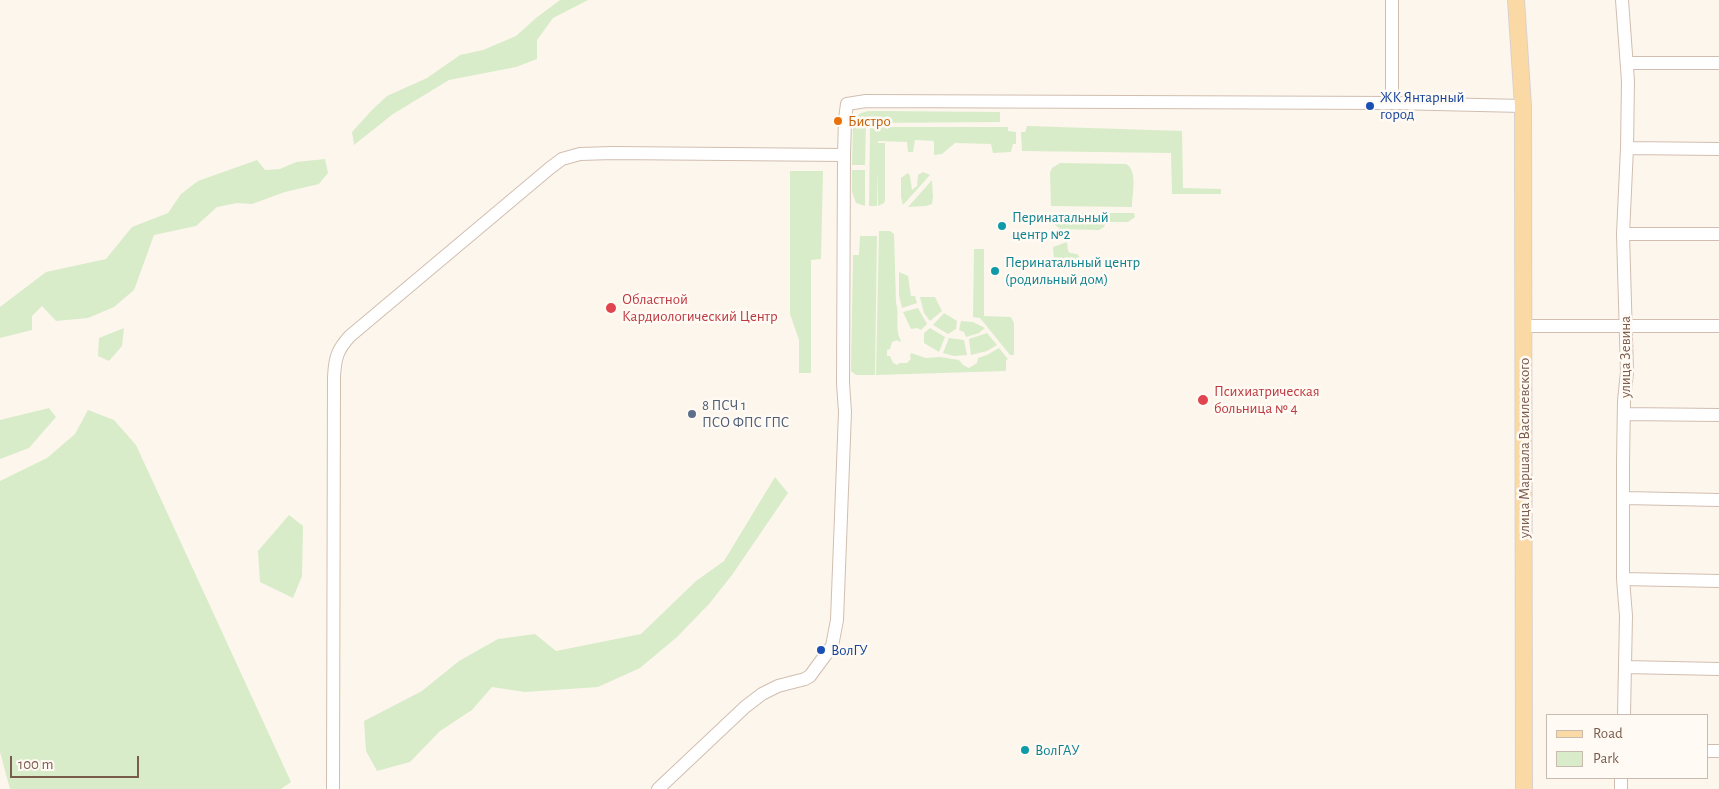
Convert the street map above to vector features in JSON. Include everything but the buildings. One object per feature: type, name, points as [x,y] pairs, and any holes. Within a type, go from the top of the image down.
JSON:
[{"type":"main road","name":"улица Маршала Василевского","points":[[1516,0],[1523,106],[1524,789]]},
{"type":"street","points":[[1392,0],[1392,103]]},
{"type":"street","name":"улица Зевина","points":[[1622,0],[1622,20],[1628,63],[1623,234],[1627,372],[1624,401],[1623,579],[1626,616],[1624,714]]},
{"type":"street","points":[[1628,63],[1719,62]]},
{"type":"street","points":[[658,789],[745,707],[762,694],[778,686],[806,679],[810,676],[832,646],[838,604],[845,412],[843,383],[844,155],[847,104],[859,102],[1392,103],[1523,106]]},
{"type":"street","points":[[1627,148],[1719,149]]},
{"type":"street","points":[[333,789],[334,377],[335,362],[340,347],[350,336],[562,159],[571,156],[612,153],[844,155]]},
{"type":"street","points":[[1623,234],[1719,234]]},
{"type":"street","points":[[1524,326],[1719,326]]},
{"type":"street","points":[[1625,414],[1719,415]]},
{"type":"street","points":[[1624,498],[1719,500]]},
{"type":"street","points":[[1623,579],[1719,581]]},
{"type":"street","points":[[1625,667],[1719,669]]},
{"type":"green space","points":[[560,0],[588,0],[553,18],[537,40],[537,59],[516,67],[449,80],[393,114],[354,145],[352,132],[387,96],[427,78],[460,55],[483,50],[516,36]]},
{"type":"green space","points":[[878,111],[1000,112],[1000,122],[866,123],[865,165],[852,165],[853,122],[860,114]]},
{"type":"green space","points":[[1027,126],[1182,131],[1183,188],[1221,189],[1221,194],[1172,194],[1171,153],[1022,151],[1021,132],[1025,132]]},
{"type":"green space","points":[[870,127],[1008,127],[1008,131],[1016,132],[1016,144],[1013,144],[1011,152],[993,153],[991,144],[955,143],[942,154],[934,155],[934,141],[915,140],[913,152],[908,152],[907,142],[878,141],[878,143],[885,143],[885,200],[884,203],[878,206],[877,169],[877,206],[869,206]]},
{"type":"green space","points":[[325,159],[328,173],[319,184],[285,192],[252,204],[237,203],[217,207],[196,226],[154,235],[134,290],[114,307],[88,318],[56,321],[42,306],[32,316],[32,330],[0,338],[0,307],[46,272],[106,259],[132,227],[168,213],[181,194],[198,181],[257,160],[265,170],[280,169],[296,162]]},
{"type":"green space","points":[[1060,163],[1126,164],[1130,167],[1133,177],[1132,207],[1051,206],[1050,173],[1052,168]]},
{"type":"green space","points":[[852,170],[865,170],[865,206],[856,203],[852,192]]},
{"type":"green space","points":[[790,171],[823,171],[821,259],[811,260],[811,373],[799,373],[799,340],[790,314]]},
{"type":"green space","points":[[923,172],[930,175],[903,205],[901,178],[908,173],[912,190],[917,186],[918,175]]},
{"type":"green space","points":[[932,180],[932,204],[908,207]]},
{"type":"green space","points":[[1056,213],[1134,213],[1135,217],[1128,222],[1106,222],[1104,227],[1099,230],[1060,229],[1054,224],[1054,215]]},
{"type":"green space","points":[[879,231],[890,231],[894,234],[897,327],[901,341],[892,342],[890,349],[887,350],[887,356],[890,356],[893,363],[898,365],[899,363],[907,363],[911,359],[911,353],[926,358],[940,357],[959,360],[969,368],[977,363],[978,358],[999,348],[1008,359],[1006,360],[1006,371],[876,375]]},
{"type":"green space","points":[[860,236],[877,236],[875,375],[856,375],[851,371],[853,255],[859,255]]},
{"type":"green space","points":[[1067,242],[1068,251],[1077,254],[1081,259],[1054,260],[1053,247]]},
{"type":"green space","points":[[974,249],[984,249],[984,316],[1011,317],[1014,323],[1014,355],[1010,355],[980,318],[973,317]]},
{"type":"green space","points":[[899,272],[908,276],[911,296],[915,296],[917,303],[902,308],[899,295]]},
{"type":"green space","points":[[920,297],[935,297],[942,311],[930,321],[924,313]]},
{"type":"green space","points":[[918,308],[927,324],[921,330],[917,328],[911,329],[903,312]]},
{"type":"green space","points":[[944,313],[957,321],[956,329],[948,334],[933,325]]},
{"type":"green space","points":[[961,321],[973,322],[985,328],[979,333],[966,337],[964,332],[959,330]]},
{"type":"green space","points":[[124,328],[122,346],[109,361],[98,356],[99,338]]},
{"type":"green space","points":[[930,328],[945,337],[939,352],[924,343],[924,333]]},
{"type":"green space","points":[[987,333],[997,345],[987,351],[971,355],[969,339]]},
{"type":"green space","points":[[949,338],[964,340],[967,355],[954,356],[943,353]]},
{"type":"green space","points":[[49,408],[56,417],[29,448],[0,459],[0,420]]},
{"type":"green space","points":[[88,410],[114,420],[136,445],[291,782],[281,789],[10,789],[0,752],[0,481],[47,458],[75,434]]},
{"type":"green space","points":[[775,477],[788,493],[732,575],[709,604],[677,637],[640,668],[598,687],[525,692],[492,687],[472,710],[440,731],[410,762],[377,771],[366,751],[364,721],[422,691],[459,661],[498,639],[535,634],[556,651],[641,634],[696,581],[724,561]]},
{"type":"green space","points":[[289,515],[303,526],[302,576],[293,598],[260,582],[258,551]]},
{"type":"place","name":"ЖК Янтарный город","points":[[1370,106]]},
{"type":"place","name":"Бистро","points":[[838,121]]},
{"type":"place","name":"Перинатальный центр №2","points":[[1002,226]]},
{"type":"place","name":"Перинатальный центр (родильный дом)","points":[[995,271]]},
{"type":"place","name":"Областной Кардиологический Центр","points":[[611,308]]},
{"type":"place","name":"Психиатрическая больница № 4","points":[[1203,400]]},
{"type":"place","name":"8 ПСЧ 1 ПСО ФПС ГПС","points":[[692,414]]},
{"type":"place","name":"ВолГУ","points":[[821,650]]},
{"type":"place","name":"ВолГАУ","points":[[1025,750]]}]
